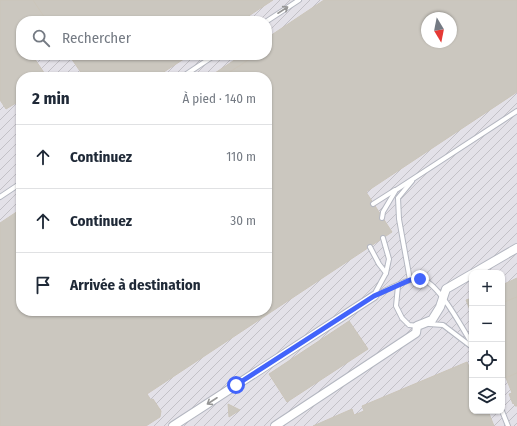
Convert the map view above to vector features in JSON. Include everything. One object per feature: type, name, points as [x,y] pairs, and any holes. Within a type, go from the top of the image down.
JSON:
[{"type":"street","points":[[480,270],[517,248]]},
{"type":"street","points":[[275,426],[416,333],[417,326],[432,320],[446,289],[469,276]]},
{"type":"street","points":[[173,426],[374,296]]},
{"type":"lane","points":[[272,18],[299,0]]},
{"type":"lane","points":[[190,72],[208,60]]},
{"type":"lane","points":[[373,204],[517,111]]},
{"type":"lane","points":[[410,280],[399,219],[398,198],[415,177]]},
{"type":"lane","points":[[0,197],[16,186]]},
{"type":"lane","points":[[382,218],[383,212],[396,190]]},
{"type":"lane","points":[[374,296],[386,273],[389,259],[383,238]]},
{"type":"lane","points":[[370,247],[379,264],[386,273]]},
{"type":"lane","points":[[374,296],[410,280],[420,279],[430,283],[436,288],[443,298],[471,342]]},
{"type":"lane","points":[[398,286],[396,306],[402,318],[409,325],[443,325],[469,345]]},
{"type":"lane","points":[[503,414],[508,426]]},
{"type":"shaded area","points":[[0,0],[517,0],[517,426],[0,426]]},
{"type":"building","points":[[0,0],[33,0],[44,16],[16,16],[16,60],[35,60],[44,72],[16,72],[16,103],[6,109],[0,100]]},
{"type":"building","points":[[33,0],[273,0],[249,16],[44,16]]},
{"type":"building","points":[[324,0],[517,0],[517,92],[366,192],[392,232],[272,311],[272,72],[230,72],[248,60],[272,60],[272,35]]},
{"type":"building","points":[[72,60],[182,60],[164,72],[81,72]]},
{"type":"building","points":[[234,60],[248,60],[230,72],[216,72]]},
{"type":"building","points":[[16,212],[16,316],[265,316],[147,394],[151,400],[153,399],[161,411],[160,417],[146,426],[0,426],[0,223]]},
{"type":"building","points":[[517,278],[517,297],[505,302],[505,284]]},
{"type":"building","points":[[517,297],[517,373],[505,378],[505,306],[505,302]]},
{"type":"building","points":[[469,299],[469,308],[466,300]]},
{"type":"building","points":[[349,321],[368,349],[287,402],[269,374]]},
{"type":"building","points":[[467,362],[469,366],[469,414],[489,414],[494,426],[313,426],[352,409],[354,415],[364,411],[362,406]]},
{"type":"building","points":[[517,373],[517,406],[515,406],[509,394],[512,393],[506,378]]},
{"type":"building","points":[[228,404],[240,410],[229,417]]},
{"type":"route","points":[[236,385],[374,296],[410,280],[420,279]]}]
